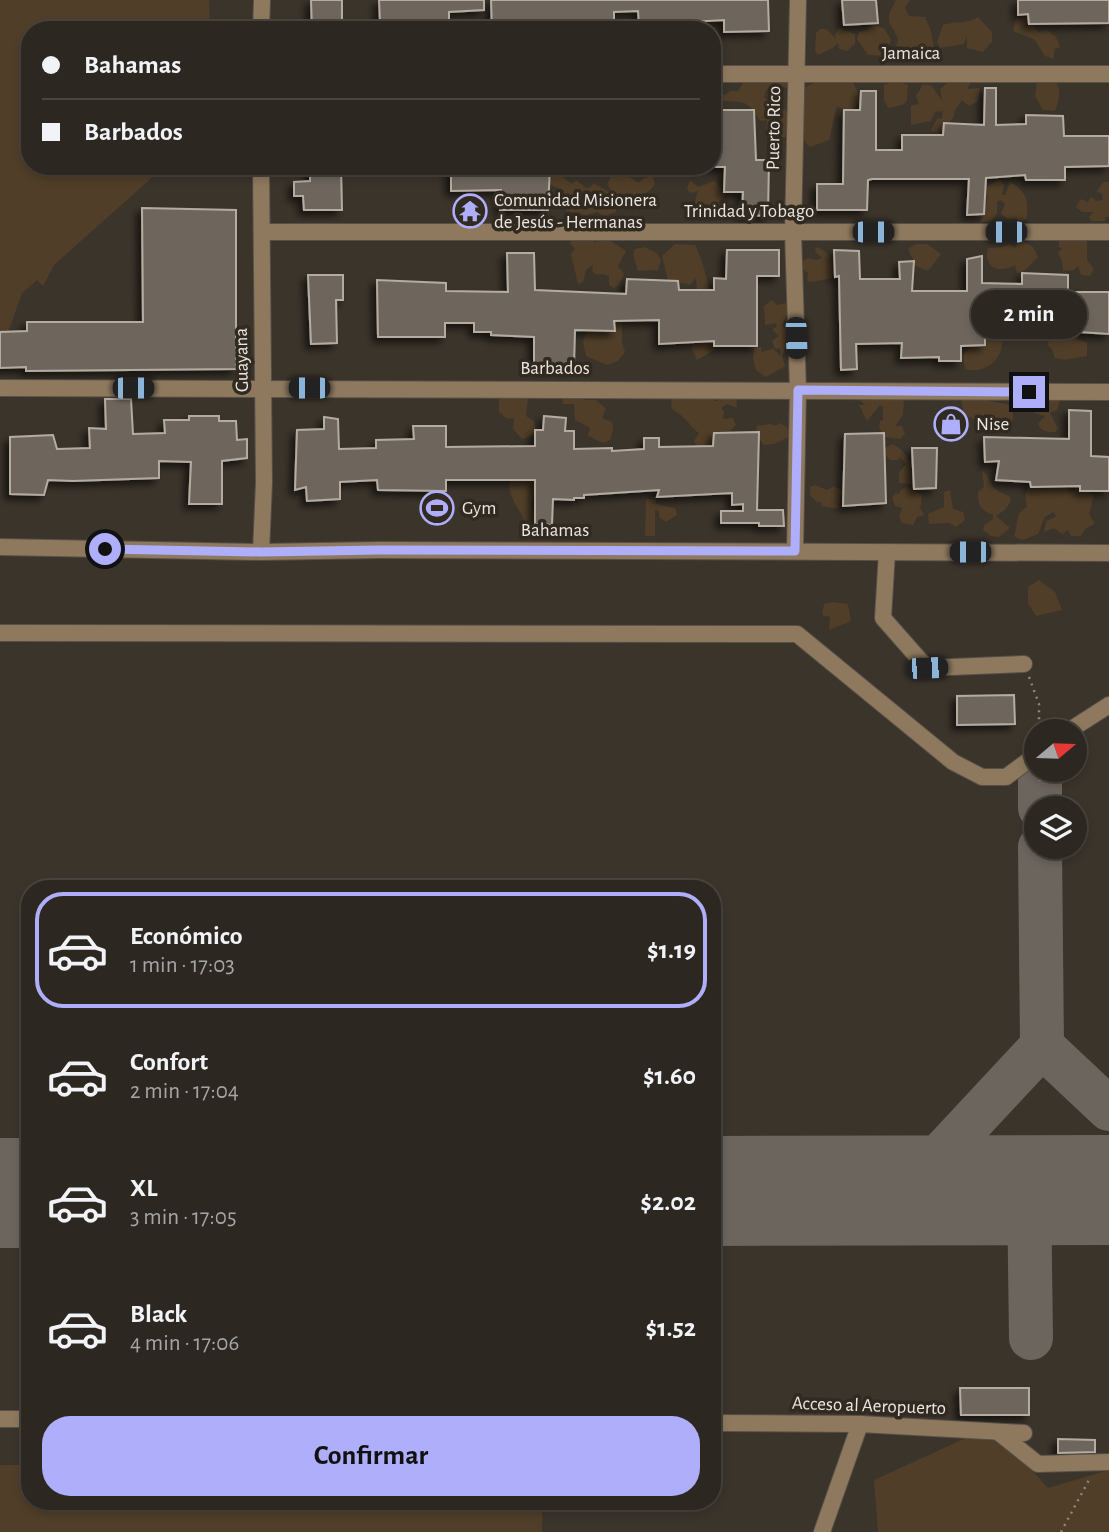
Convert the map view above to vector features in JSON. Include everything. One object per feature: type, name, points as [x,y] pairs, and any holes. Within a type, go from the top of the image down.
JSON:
[{"type":"street","points":[[261,21],[262,0]]},
{"type":"street","name":"Puerto Rico","points":[[795,551],[798,390],[793,232],[798,0]]},
{"type":"street","name":"Jamaica","points":[[721,74],[1109,74]]},
{"type":"street","name":"Guayana","points":[[261,175],[261,552]]},
{"type":"street","name":"Trinidad y Tobago","points":[[263,232],[1109,232]]},
{"type":"street","name":"Barbados","points":[[0,388],[1109,392]]},
{"type":"street","name":"Bahamas","points":[[0,547],[261,552],[379,550],[1109,553]]},
{"type":"street","points":[[887,552],[883,618],[927,668],[1024,664]]},
{"type":"street","points":[[0,633],[797,634],[953,762],[982,777],[1006,777],[1024,763]]},
{"type":"street","points":[[1087,719],[1109,705]]},
{"type":"street","points":[[0,1419],[21,1419]]},
{"type":"street","name":"Acceso al Aeropuerto","points":[[721,1423],[860,1424],[1024,1433]]},
{"type":"street","points":[[822,1532],[860,1424]]},
{"type":"street","points":[[998,1432],[1038,1464],[1104,1462]]},
{"type":"path","points":[[1024,664],[1039,704],[1039,719]]},
{"type":"path","points":[[1061,1532],[1104,1462]]},
{"type":"shaded area","points":[[0,0],[209,0],[210,21],[21,21],[21,175],[155,175],[54,265],[43,286],[37,280],[22,293],[0,355]]},
{"type":"shaded area","points":[[896,0],[910,0],[905,8],[909,16],[925,17],[931,31],[935,55],[924,61],[917,50],[903,57],[897,56],[895,52],[898,38],[889,22],[889,14]]},
{"type":"shaded area","points":[[1028,16],[1038,32],[1047,30],[1056,37],[1060,47],[1055,49],[1053,59],[1045,56],[1034,39],[1013,31],[1016,19]]},
{"type":"shaded area","points":[[978,17],[992,32],[992,42],[983,52],[967,48],[967,35],[964,44],[940,48],[937,42],[943,25],[970,21]]},
{"type":"shaded area","points":[[876,26],[884,28],[891,40],[885,56],[868,55],[857,39],[859,32]]},
{"type":"shaded area","points":[[839,28],[855,34],[855,44],[847,51],[839,49],[838,43],[818,55],[815,51],[816,33],[820,29],[826,29],[836,39]]},
{"type":"shaded area","points":[[779,74],[794,84],[785,88],[777,84],[766,91],[764,97],[775,109],[784,108],[795,126],[787,137],[779,137],[782,125],[769,132],[766,130],[767,120],[761,121],[747,104],[721,101],[721,94],[738,91],[743,83],[756,79],[771,82]]},
{"type":"shaded area","points":[[824,74],[847,74],[856,88],[860,103],[849,110],[837,106],[829,140],[810,147],[798,127],[799,104],[802,89]]},
{"type":"shaded area","points":[[952,74],[967,74],[970,84],[967,89],[980,88],[978,101],[969,106],[962,100],[954,116],[939,135],[931,130],[937,119],[942,118],[943,111],[935,112],[931,121],[911,125],[911,106],[919,104],[916,96],[923,84],[932,86],[942,101],[940,89]]},
{"type":"shaded area","points":[[1038,74],[1052,74],[1057,84],[1059,96],[1055,111],[1043,110],[1035,96]]},
{"type":"shaded area","points":[[896,81],[908,85],[907,101],[888,108],[884,100],[884,85]]},
{"type":"shaded area","points":[[541,175],[563,177],[572,184],[576,180],[586,188],[593,183],[614,195],[607,184],[611,177],[626,176],[638,183],[653,176],[655,184],[638,197],[616,197],[616,212],[604,216],[597,212],[586,215],[566,211],[564,191],[547,183]]},
{"type":"shaded area","points":[[1000,179],[1004,185],[1002,195],[1005,195],[1010,182],[1020,189],[1025,197],[1027,218],[1022,222],[1015,218],[1008,219],[1001,214],[1005,204],[1001,200],[997,202],[997,213],[991,222],[980,222],[986,205],[986,187]]},
{"type":"shaded area","points":[[690,180],[698,187],[715,181],[727,193],[705,216],[700,216],[695,202],[698,191],[690,193],[687,188]]},
{"type":"shaded area","points":[[1103,182],[1109,182],[1109,217],[1106,217],[1105,221],[1091,221],[1089,216],[1094,212],[1082,212],[1076,207],[1081,199],[1088,202],[1091,197],[1096,201],[1103,200],[1102,194],[1097,191]]},
{"type":"shaded area","points":[[1059,232],[1076,232],[1087,241],[1087,260],[1094,269],[1090,276],[1081,275],[1078,266],[1074,270],[1063,271],[1058,252],[1062,249],[1059,247]]},
{"type":"shaded area","points":[[574,238],[593,240],[595,243],[600,238],[608,239],[626,251],[618,266],[624,274],[619,285],[614,288],[609,285],[609,276],[597,275],[592,271],[593,265],[586,270],[583,282],[578,284],[571,254],[575,249],[570,243]]},
{"type":"shaded area","points":[[1023,241],[1033,247],[1038,257],[1024,271],[1017,273],[1015,265],[998,269],[990,265],[988,248],[1008,244],[1016,248],[1017,242]]},
{"type":"shaded area","points":[[675,244],[695,245],[710,296],[715,350],[697,360],[691,347],[701,341],[696,278],[690,285],[668,280],[662,256]]},
{"type":"shaded area","points":[[916,244],[927,244],[941,254],[928,271],[916,266],[908,249]]},
{"type":"shaded area","points":[[644,247],[657,253],[661,260],[658,270],[638,271],[633,255],[635,249]]},
{"type":"shaded area","points":[[816,247],[831,258],[832,278],[807,281],[808,273],[802,269],[803,261],[808,258],[822,258],[815,252]]},
{"type":"shaded area","points":[[772,300],[777,305],[786,303],[788,313],[782,326],[788,329],[787,344],[782,356],[785,366],[766,377],[756,370],[753,359],[754,348],[761,347],[761,352],[773,349],[781,356],[780,348],[775,349],[772,341],[779,336],[772,329],[777,327],[776,323],[765,325],[764,306]]},
{"type":"shaded area","points":[[615,319],[622,320],[622,343],[625,352],[618,361],[607,365],[586,356],[583,341],[590,324],[614,327]]},
{"type":"shaded area","points":[[1067,332],[1087,343],[1087,356],[1064,360],[1055,358],[1047,344],[1054,335],[1062,339]]},
{"type":"shaded area","points":[[992,334],[1001,334],[998,356],[987,367],[965,369],[963,356],[966,352]]},
{"type":"shaded area","points":[[856,382],[867,383],[873,390],[895,391],[904,401],[903,415],[895,426],[902,426],[905,434],[900,439],[884,437],[879,427],[880,421],[883,420],[883,407],[880,405],[867,421],[859,405],[865,405],[855,395],[852,387]]},
{"type":"shaded area","points":[[578,389],[585,400],[596,400],[606,409],[602,418],[612,422],[610,440],[603,443],[588,436],[590,428],[575,420],[574,404],[563,404],[562,393]]},
{"type":"shaded area","points":[[520,393],[528,398],[526,416],[534,421],[536,430],[531,436],[522,439],[513,429],[514,419],[506,418],[499,412],[499,399]]},
{"type":"shaded area","points":[[672,395],[709,397],[715,401],[718,401],[718,398],[736,398],[737,408],[727,404],[721,408],[724,411],[723,419],[733,418],[736,425],[730,431],[715,431],[712,448],[697,446],[694,441],[699,433],[672,408]]},
{"type":"shaded area","points":[[968,395],[1012,407],[1011,425],[997,429],[990,425],[987,418],[982,424],[964,414],[961,400]]},
{"type":"shaded area","points":[[1046,395],[1055,396],[1060,402],[1057,410],[1050,413],[1058,428],[1055,432],[1041,429],[1038,424],[1045,416],[1034,413],[1034,402]]},
{"type":"shaded area","points":[[779,423],[787,427],[790,436],[774,444],[764,445],[757,434],[757,426],[776,426]]},
{"type":"shaded area","points":[[893,444],[910,461],[911,484],[899,483],[899,473],[906,464],[900,457],[898,460],[890,460],[885,455],[884,448]]},
{"type":"shaded area","points":[[982,470],[994,487],[1009,496],[1011,501],[1005,510],[996,516],[1010,528],[999,537],[991,536],[983,530],[984,525],[993,519],[993,515],[979,504],[978,492],[984,487]]},
{"type":"shaded area","points":[[512,478],[533,479],[536,493],[532,507],[537,521],[533,528],[527,526],[511,495],[509,489]]},
{"type":"shaded area","points":[[1050,481],[1054,487],[1055,484],[1063,482],[1070,492],[1078,488],[1094,495],[1089,514],[1095,524],[1086,528],[1081,536],[1071,536],[1068,530],[1062,534],[1054,528],[1044,532],[1046,521],[1057,516],[1053,512],[1045,517],[1039,533],[1022,540],[1014,536],[1018,517],[1027,507],[1025,494],[1030,483]]},
{"type":"shaded area","points":[[815,485],[827,490],[834,486],[843,491],[839,509],[821,506],[821,502],[817,502],[810,495],[810,487]]},
{"type":"shaded area","points":[[907,487],[922,495],[919,506],[924,515],[917,517],[913,525],[902,523],[899,517],[902,508],[895,506],[892,498],[896,492],[898,495]]},
{"type":"shaded area","points":[[950,490],[953,509],[963,512],[965,520],[956,527],[949,523],[929,524],[928,514],[944,507],[944,492]]},
{"type":"shaded area","points":[[646,499],[656,499],[656,504],[675,508],[677,515],[666,522],[659,517],[659,511],[655,510],[655,536],[645,536]]},
{"type":"shaded area","points":[[1039,580],[1055,592],[1062,610],[1036,616],[1028,603],[1028,587]]},
{"type":"shaded area","points":[[824,604],[848,604],[851,621],[829,630],[830,617],[822,615]]},
{"type":"shaded area","points":[[992,1426],[1048,1488],[1109,1470],[1109,1532],[878,1532],[874,1480]]},
{"type":"shaded area","points":[[0,1465],[21,1465],[21,1510],[543,1510],[542,1532],[0,1532]]},
{"type":"building","points":[[311,0],[342,0],[342,21],[312,21]]},
{"type":"building","points":[[379,0],[484,0],[484,10],[449,12],[449,21],[380,21]]},
{"type":"building","points":[[491,0],[768,0],[769,31],[724,32],[724,20],[639,21],[638,11],[614,12],[614,21],[492,21]]},
{"type":"building","points":[[842,0],[876,0],[878,23],[844,25]]},
{"type":"building","points":[[1018,0],[1109,0],[1109,23],[1029,24],[1028,14],[1018,15]]},
{"type":"building","points":[[985,88],[996,88],[996,125],[1026,124],[1026,115],[1063,116],[1064,136],[1109,136],[1109,166],[1065,167],[1065,180],[1026,180],[1025,175],[986,178],[984,214],[967,215],[969,179],[872,179],[868,180],[867,210],[817,210],[817,184],[843,184],[844,110],[860,110],[861,91],[876,91],[876,150],[902,150],[902,135],[943,135],[944,123],[984,125]]},
{"type":"building","points":[[721,110],[754,110],[756,160],[769,160],[768,216],[742,215],[743,192],[724,192],[725,167],[721,167]]},
{"type":"building","points":[[310,175],[341,175],[342,210],[304,210],[303,196],[294,196],[294,182],[310,181]]},
{"type":"building","points":[[451,175],[550,175],[548,210],[500,210],[501,190],[451,191]]},
{"type":"building","points":[[142,208],[236,210],[236,369],[26,371],[26,367],[0,368],[0,332],[27,331],[27,322],[143,322]]},
{"type":"building","points":[[727,250],[779,250],[779,276],[757,276],[757,346],[714,346],[714,341],[659,344],[659,320],[614,321],[615,331],[575,330],[574,367],[534,367],[534,337],[474,332],[474,323],[445,323],[445,337],[378,337],[377,280],[446,283],[446,291],[508,292],[507,253],[534,253],[535,290],[626,294],[627,279],[678,281],[679,290],[714,290],[714,278],[726,279]]},
{"type":"building","points":[[834,250],[859,251],[860,279],[900,279],[899,262],[914,261],[912,291],[967,291],[967,259],[982,256],[982,283],[1022,284],[1022,273],[1068,275],[1068,292],[1109,292],[1109,334],[1079,332],[1079,325],[985,331],[985,345],[961,346],[961,361],[939,361],[939,357],[901,358],[902,343],[856,344],[857,369],[841,370],[839,276],[835,277]]},
{"type":"building","points":[[308,275],[343,275],[343,300],[336,300],[337,343],[311,344]]},
{"type":"building","points":[[105,399],[131,399],[133,434],[165,433],[164,420],[189,420],[189,416],[219,416],[219,421],[236,421],[237,440],[247,439],[247,458],[222,461],[222,504],[189,504],[191,462],[159,461],[159,478],[48,480],[44,495],[10,494],[10,437],[53,435],[57,449],[90,448],[89,428],[106,429]]},
{"type":"building","points":[[1069,410],[1091,411],[1091,456],[1109,457],[1109,491],[1080,491],[1080,486],[1031,487],[1030,482],[996,480],[999,461],[985,462],[984,437],[1069,439]]},
{"type":"building","points":[[544,416],[566,418],[565,431],[574,431],[574,449],[644,449],[644,438],[659,438],[659,447],[713,446],[714,433],[759,432],[757,510],[783,510],[784,526],[721,523],[721,511],[743,511],[743,504],[732,505],[732,493],[657,497],[659,490],[584,495],[584,498],[574,500],[553,499],[552,525],[535,524],[535,480],[446,480],[446,491],[378,490],[377,480],[340,482],[340,499],[307,501],[306,487],[295,490],[297,430],[324,429],[324,417],[338,419],[339,449],[376,448],[376,440],[414,439],[413,426],[446,426],[446,447],[535,446],[535,430],[543,430]]},
{"type":"building","points":[[884,433],[886,503],[843,506],[845,434]]},
{"type":"building","points":[[912,448],[937,448],[936,488],[914,489]]},
{"type":"building","points":[[1014,695],[1015,724],[957,725],[957,696]]},
{"type":"building","points":[[960,1388],[1029,1388],[1029,1415],[961,1415]]},
{"type":"building","points":[[1058,1439],[1095,1440],[1095,1452],[1058,1453]]},
{"type":"taxiway","points":[[1040,782],[1040,796]]},
{"type":"taxiway","points":[[1040,859],[1042,1046],[1109,1109]]},
{"type":"taxiway","points":[[907,1191],[1042,1046]]},
{"type":"taxiway","points":[[1029,1191],[1031,1338]]},
{"type":"runway","points":[[721,1191],[1109,1190]]},
{"type":"runway","points":[[0,1193],[21,1193]]},
{"type":"place","name":"Comunidad Misionera de Jesús - Hermanas","points":[[470,211]]},
{"type":"place","name":"Nise","points":[[951,424]]},
{"type":"place","name":"Gym","points":[[437,508]]},
{"type":"route","points":[[105,549],[261,552],[795,551],[798,390],[1029,392]]}]
